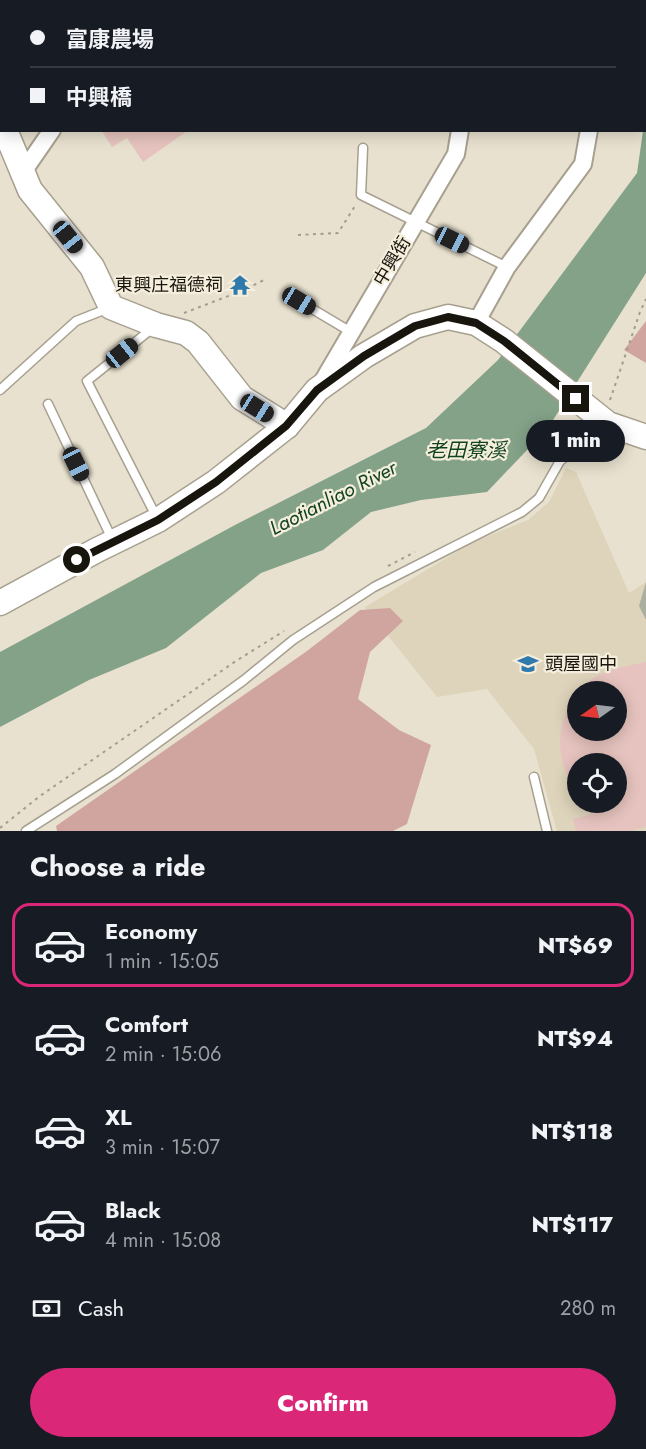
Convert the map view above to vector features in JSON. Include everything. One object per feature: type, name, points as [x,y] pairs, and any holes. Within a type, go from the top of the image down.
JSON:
[{"type":"main road","points":[[6,132],[30,190],[92,267],[111,307],[156,325],[186,333],[198,342],[242,398],[286,426]]},
{"type":"main road","points":[[0,603],[97,549],[158,520],[216,482],[286,426],[317,390],[364,356],[415,326],[448,317],[476,323],[504,341],[602,419],[646,437]]},
{"type":"street","points":[[23,172],[51,132]]},
{"type":"street","name":"中興街","points":[[317,390],[456,154],[460,132]]},
{"type":"street","points":[[476,323],[507,267],[583,164],[589,132]]},
{"type":"lane","points":[[363,148],[361,195],[507,267]]},
{"type":"lane","points":[[299,301],[351,332]]},
{"type":"lane","points":[[0,390],[76,321],[111,307]]},
{"type":"lane","points":[[156,325],[87,381],[158,520]]},
{"type":"lane","points":[[48,404],[114,542]]},
{"type":"lane","points":[[26,831],[115,774],[244,680],[293,640],[374,586],[522,512],[539,498],[560,461],[602,419]]},
{"type":"lane","points":[[534,777],[547,831]]},
{"type":"path","points":[[298,235],[338,233],[361,195]]},
{"type":"path","points":[[156,325],[264,280]]},
{"type":"path","points":[[602,419],[646,299]]},
{"type":"shaded area","points":[[103,132],[186,132],[143,162],[127,138],[112,147]]},
{"type":"shaded area","points":[[646,321],[646,363],[624,350]]},
{"type":"shaded area","name":"頭屋國中","points":[[566,468],[576,472],[629,593],[646,582],[646,831],[557,831],[534,749],[487,689],[437,697],[365,607],[473,542],[528,520],[549,502]]},
{"type":"shaded area","points":[[390,608],[403,621],[370,652],[358,699],[399,730],[431,745],[407,824],[393,831],[57,831],[56,826],[307,651],[360,610]]},
{"type":"shaded area","points":[[646,662],[646,827],[630,831],[576,831],[573,819],[596,813],[627,813],[627,753],[567,753],[567,775],[560,742],[561,729],[567,710],[567,741],[627,741],[627,681],[590,681],[618,668]]},
{"type":"water","name":"老田寮溪","points":[[643,132],[646,132],[646,273],[548,428],[487,492],[421,500],[371,512],[323,550],[261,573],[166,648],[89,680],[0,727],[0,652],[235,525],[426,428],[498,360],[637,173]]},
{"type":"place","name":"東興庄福德祠","points":[[240,285]]},
{"type":"place","name":"頭屋國中","points":[[528,664]]},
{"type":"route","points":[[77,560],[158,520],[216,482],[286,426],[317,390],[364,356],[415,326],[448,317],[476,323],[504,341],[576,399]]},
{"type":"water label","name":"Laotianliao River","points":[[333,498]]}]
